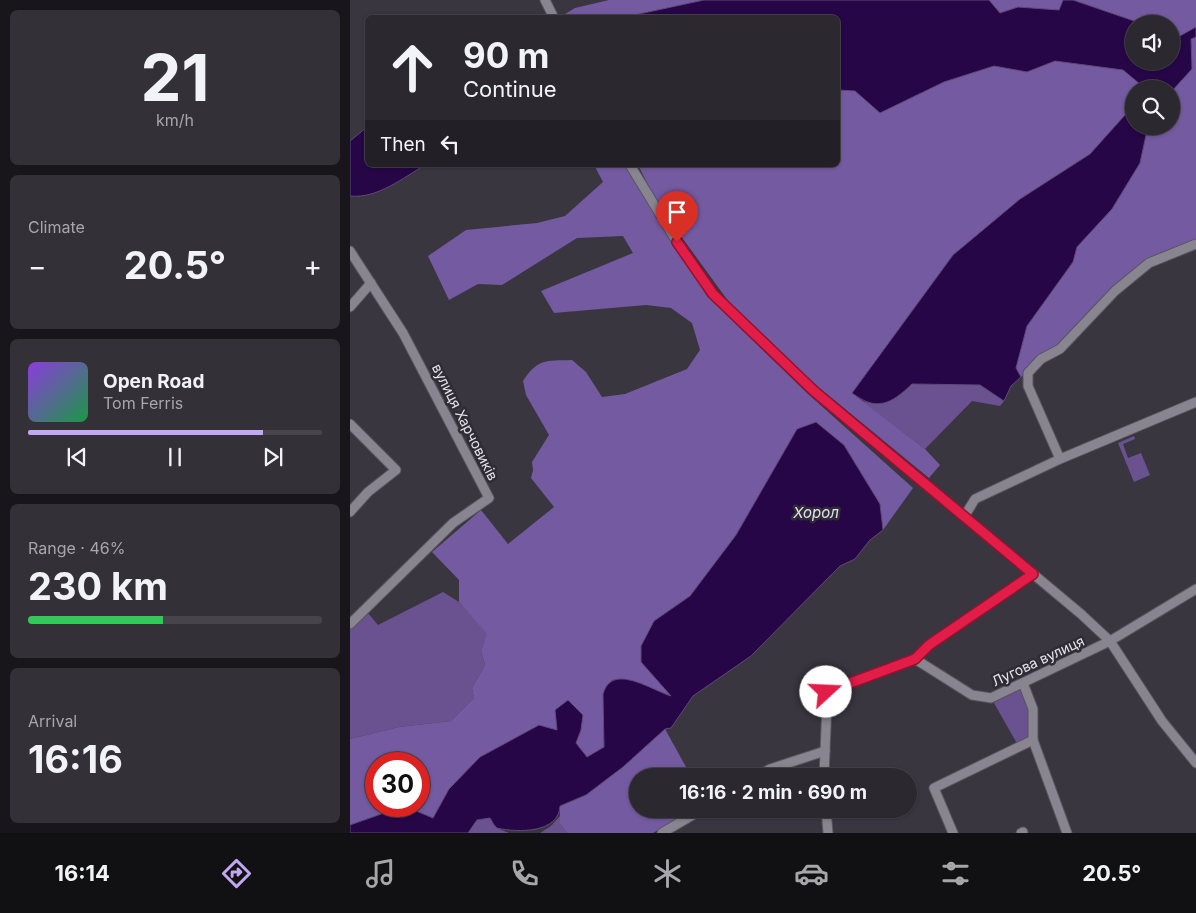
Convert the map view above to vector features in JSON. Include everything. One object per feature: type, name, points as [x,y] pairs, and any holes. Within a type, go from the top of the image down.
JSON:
[{"type":"street","points":[[545,0],[552,15]]},
{"type":"street","points":[[631,167],[677,242],[713,294],[814,391],[1081,614],[1110,641],[1162,721],[1196,763]]},
{"type":"street","points":[[1060,459],[1028,386],[1028,373],[1041,359],[1060,349],[1114,291],[1149,263],[1196,244]]},
{"type":"street","name":"вулиця Харчовиків","points":[[350,251],[403,333],[488,498],[453,522],[350,624]]},
{"type":"street","points":[[350,307],[371,283]]},
{"type":"street","points":[[964,517],[976,499],[1060,459],[1196,402]]},
{"type":"street","points":[[350,424],[396,470],[368,492],[350,512]]},
{"type":"street","points":[[825,768],[826,692],[915,659],[929,645],[1033,574]]},
{"type":"street","name":"Лугова вулиця","points":[[915,659],[972,694],[991,698],[1110,641],[1196,589]]},
{"type":"street","points":[[1023,683],[1033,709],[1033,740],[1067,833]]},
{"type":"street","points":[[953,833],[934,788],[1033,740]]},
{"type":"street","points":[[773,768],[826,751]]},
{"type":"street","points":[[662,833],[688,818]]},
{"type":"street","points":[[827,818],[828,833]]},
{"type":"shaded area","points":[[609,0],[704,0],[634,15],[563,15],[575,8]]},
{"type":"shaded area","points":[[989,0],[1063,0],[1060,10],[1018,7],[999,13]]},
{"type":"shaded area","points":[[1073,0],[1196,0],[1196,27],[1180,36],[1180,15],[1125,15],[1125,18]]},
{"type":"shaded area","points":[[1196,37],[1196,244],[1149,263],[1060,349],[1021,377],[1015,368],[1027,326],[1073,262],[1076,247],[1112,209],[1140,163],[1146,135],[1180,135],[1180,82],[1192,69],[1191,39]]},
{"type":"shaded area","points":[[1055,61],[1123,70],[1135,80],[1125,80],[1125,115],[1090,154],[1020,199],[953,255],[852,393],[925,449],[940,465],[929,478],[805,376],[734,309],[659,206],[639,167],[840,167],[840,90],[855,91],[944,82],[994,66],[1027,72]]},
{"type":"shaded area","points":[[595,167],[626,167],[707,296],[807,393],[913,488],[883,530],[880,504],[844,445],[797,429],[736,535],[690,596],[654,621],[641,646],[641,662],[672,696],[626,679],[612,680],[603,694],[604,747],[587,757],[576,743],[581,730],[557,730],[449,789],[433,818],[430,817],[430,752],[365,752],[365,817],[373,817],[350,825],[350,739],[399,727],[451,721],[474,698],[472,688],[485,665],[481,651],[487,634],[459,602],[459,580],[432,552],[481,510],[508,544],[554,507],[531,478],[532,462],[549,435],[526,395],[523,381],[528,374],[533,368],[543,362],[572,360],[586,372],[602,397],[625,394],[687,369],[700,350],[692,323],[671,308],[646,305],[554,313],[541,291],[633,253],[623,236],[577,238],[502,285],[478,284],[449,300],[428,256],[466,230],[537,223],[565,216],[603,182]]},
{"type":"shaded area","points":[[912,384],[980,385],[1004,401],[1000,406],[972,401],[925,449],[862,401],[878,404],[890,401]]},
{"type":"shaded area","points":[[1134,436],[1135,439],[1123,444],[1128,458],[1141,453],[1150,475],[1134,482],[1118,443]]},
{"type":"shaded area","points":[[443,592],[459,602],[488,634],[481,651],[485,665],[472,688],[474,698],[451,721],[399,727],[350,739],[350,624],[367,612],[378,625]]},
{"type":"shaded area","points":[[1025,688],[1033,709],[1033,740],[1019,747],[994,703],[998,698]]},
{"type":"shaded area","points":[[665,729],[687,768],[629,768],[629,818],[679,818],[653,833],[567,833],[560,824],[560,806],[586,795],[623,767]]},
{"type":"shaded area","points":[[560,816],[560,824],[567,833],[540,833],[551,826]]},
{"type":"shaded area","points":[[490,818],[497,828],[509,833],[468,833],[477,820]]},
{"type":"water","points":[[704,0],[989,0],[1000,13],[1018,7],[1059,10],[1063,0],[1073,0],[1125,18],[1125,70],[1180,70],[1180,36],[1196,27],[1196,37],[1191,39],[1192,69],[1180,82],[1180,80],[1135,80],[1123,70],[1055,61],[1027,72],[994,66],[944,82],[880,113],[855,91],[840,90],[840,15],[634,15]]},
{"type":"water","points":[[1125,115],[1125,135],[1146,135],[1140,163],[1112,209],[1077,247],[1073,262],[1027,326],[1016,368],[1021,377],[1011,386],[1004,401],[980,385],[912,384],[890,401],[876,404],[861,399],[852,393],[953,255],[1020,199],[1090,154]]},
{"type":"water","points":[[365,129],[365,167],[422,167],[380,191],[360,196],[350,196],[350,141]]},
{"type":"water","name":"Хорол","points":[[816,422],[844,445],[880,504],[883,530],[870,540],[855,559],[840,566],[751,656],[693,696],[671,728],[665,729],[623,767],[586,795],[560,806],[558,815],[553,822],[545,826],[536,829],[506,830],[497,828],[490,818],[477,820],[468,833],[350,833],[350,825],[373,817],[433,818],[449,789],[480,757],[539,725],[557,730],[555,710],[568,700],[583,715],[581,730],[576,743],[587,757],[604,747],[603,694],[608,685],[615,680],[623,679],[643,684],[671,696],[641,662],[641,646],[654,621],[690,596],[736,535],[797,429]]},
{"type":"route","points":[[677,242],[713,294],[814,391],[1033,574],[929,645],[915,659],[826,692]]}]
